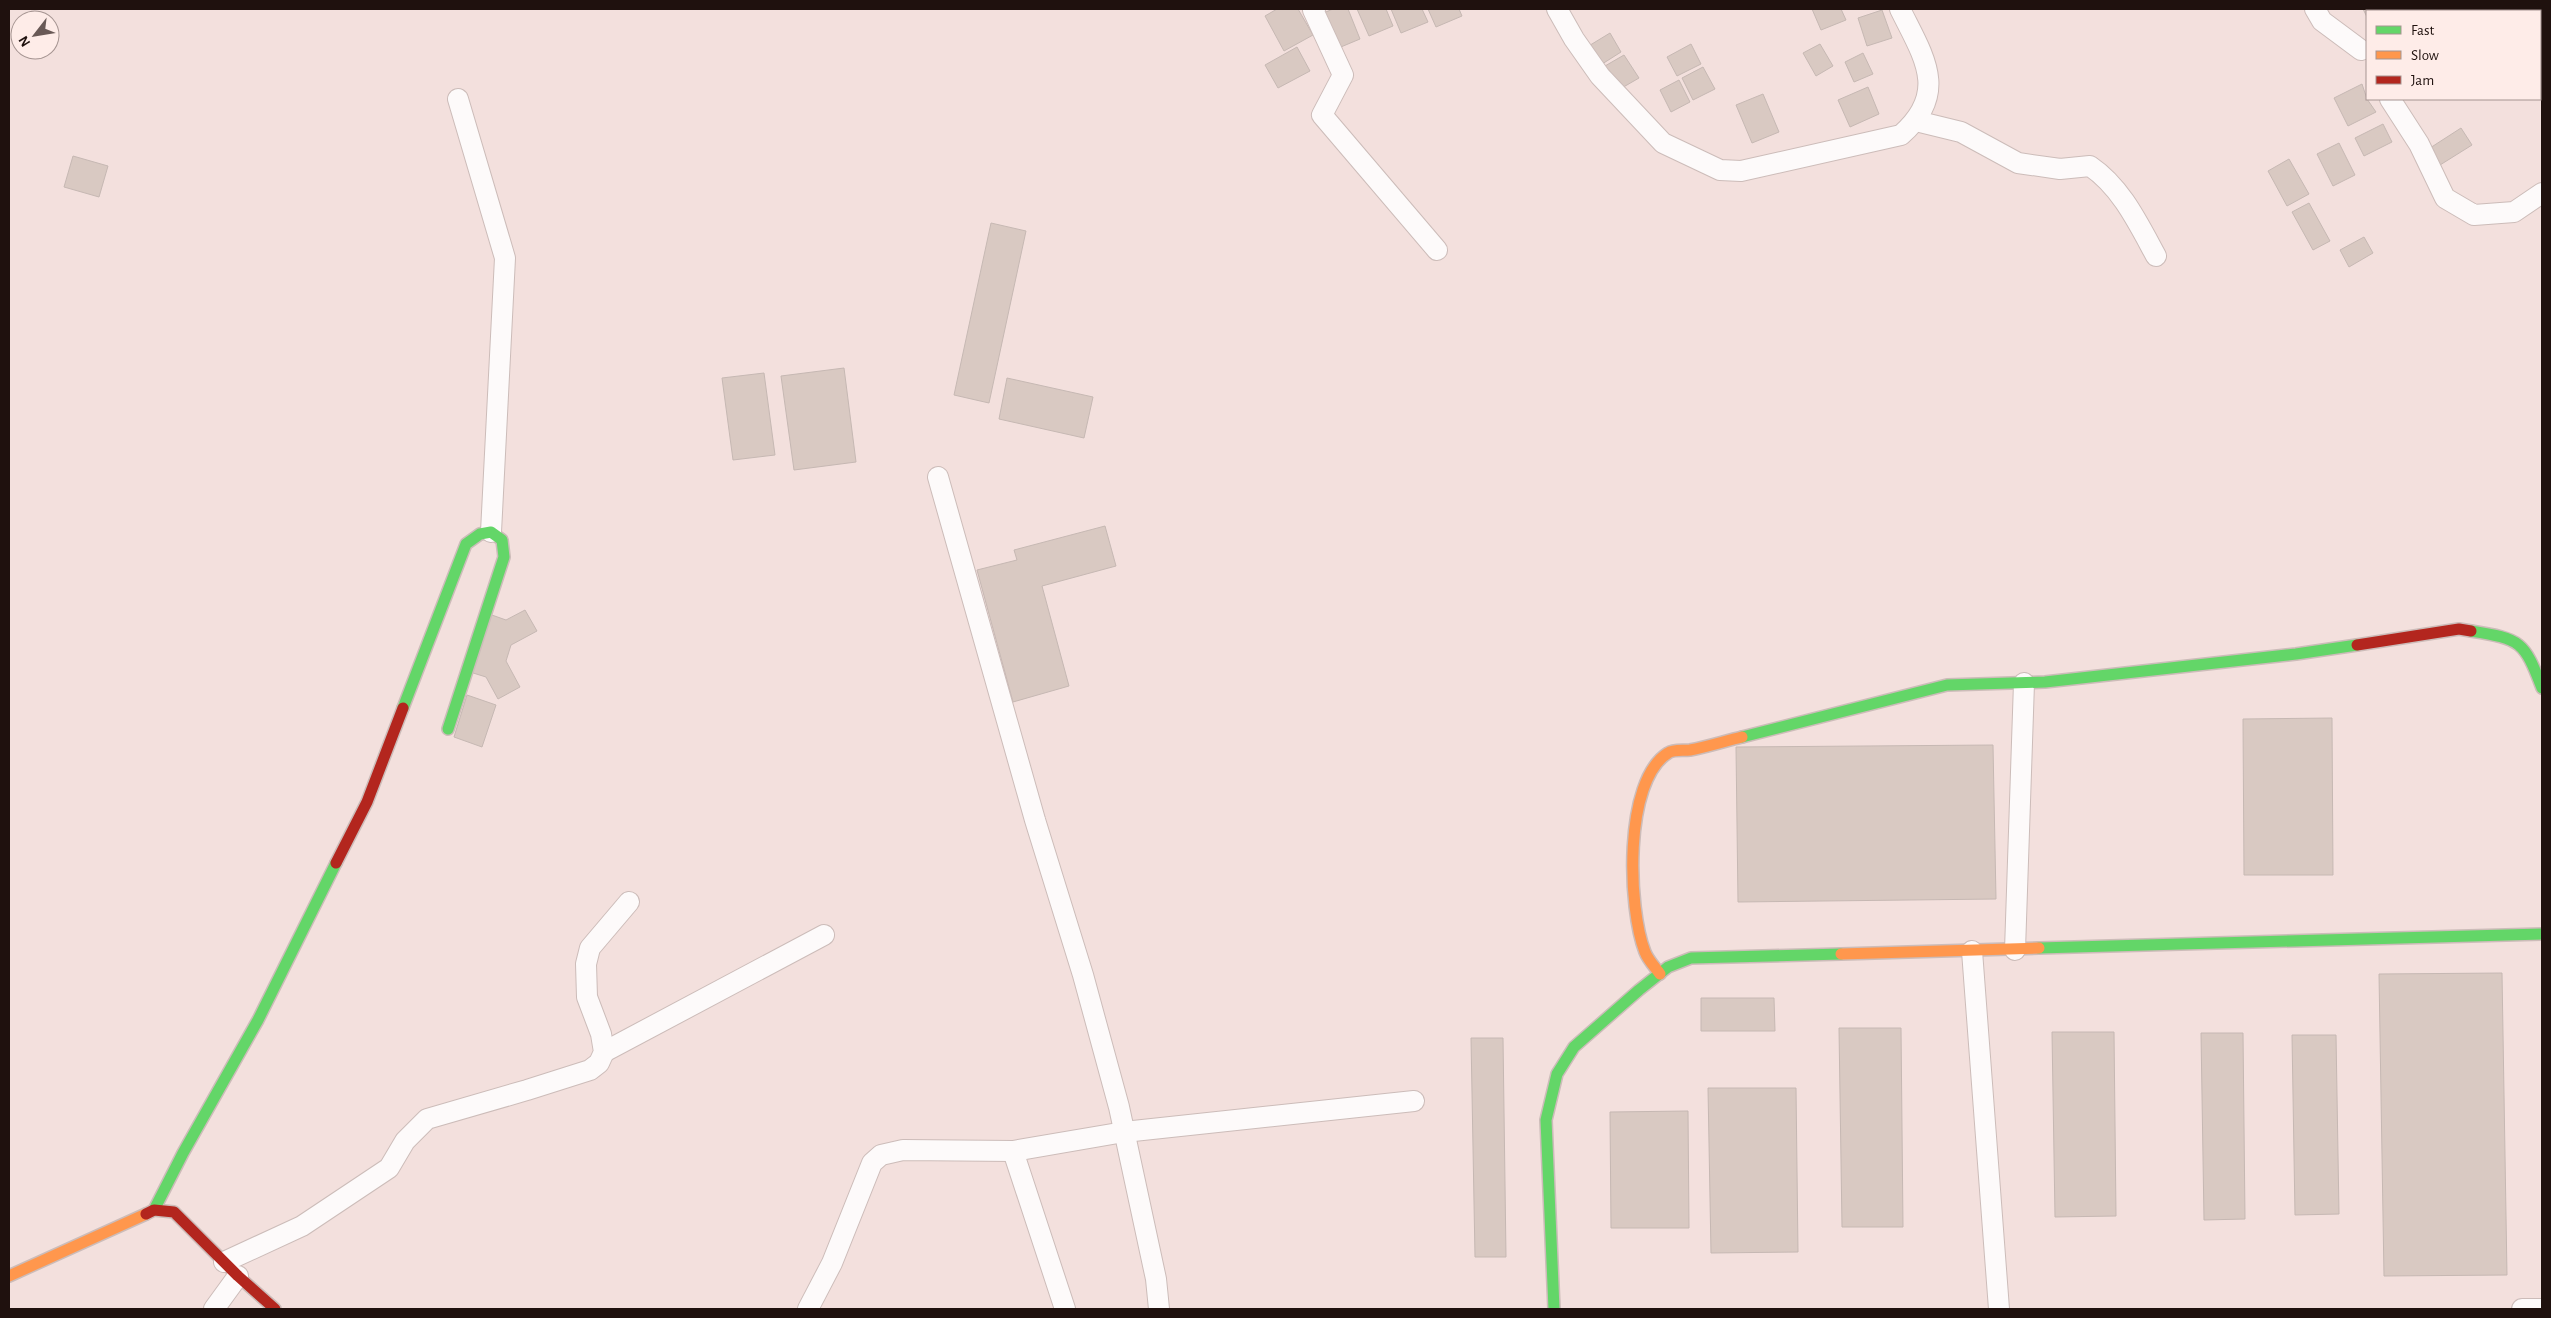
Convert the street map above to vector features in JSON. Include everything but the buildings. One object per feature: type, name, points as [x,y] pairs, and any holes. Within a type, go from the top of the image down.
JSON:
[{"type":"street","points":[[1315,9],[1313,10],[1343,75],[1322,115],[1437,250]]},
{"type":"street","points":[[1556,9],[1600,76],[1663,143],[1720,170],[1741,171],[1901,134],[1916,121],[1926,103],[1927,64],[1900,9]]},
{"type":"street","points":[[2315,9],[2322,21],[2365,49]]},
{"type":"street","points":[[458,99],[506,258],[491,532]]},
{"type":"street","points":[[2391,100],[2419,144],[2445,198],[2474,215],[2514,212],[2542,193]]},
{"type":"street","points":[[1916,121],[1961,132],[2018,163],[2040,168],[2060,169],[2090,166],[2106,177],[2118,193],[2135,217],[2156,256]]},
{"type":"street","points":[[938,477],[1035,820],[1083,975],[1124,1132],[1156,1279],[1159,1309]]},
{"type":"street","points":[[154,1210],[182,1153],[258,1020],[367,802],[466,544],[480,534],[491,532],[502,540],[504,557],[448,729]]},
{"type":"street","points":[[1660,974],[1644,950],[1634,901],[1635,813],[1650,769],[1668,753],[1691,750],[1947,685],[2024,683],[2296,654],[2459,629],[2504,636],[2521,645],[2530,656],[2542,688]]},
{"type":"street","points":[[2015,950],[2024,683]]},
{"type":"street","points":[[224,1262],[302,1226],[390,1168],[406,1141],[427,1119],[590,1070],[599,1063],[604,1052],[601,1034],[587,996],[586,964],[590,948],[629,902]]},
{"type":"street","points":[[1554,1309],[1549,1229],[1546,1120],[1556,1074],[1574,1047],[1660,974],[1668,968],[1691,958],[2015,950],[2334,938],[2542,934]]},
{"type":"street","points":[[604,1052],[824,935]]},
{"type":"street","points":[[1972,951],[1999,1309]]},
{"type":"street","points":[[808,1309],[832,1263],[872,1164],[882,1156],[904,1150],[1013,1151],[1124,1132],[1414,1101]]},
{"type":"street","points":[[1013,1151],[1065,1309]]},
{"type":"street","points":[[9,1276],[154,1210],[174,1212],[238,1276],[276,1309]]},
{"type":"street","points":[[214,1309],[238,1276]]},
{"type":"street","points":[[2522,1309],[2542,1309]]},
{"type":"traffic: fast","points":[[403,708],[466,544],[480,534],[491,532],[502,540],[504,557],[448,729]]},
{"type":"traffic: fast","points":[[2471,631],[2501,637],[2511,640],[2518,645],[2525,651],[2542,688]]},
{"type":"traffic: fast","points":[[1742,737],[1947,685],[2045,682],[2296,654],[2357,645]]},
{"type":"traffic: fast","points":[[154,1210],[183,1153],[258,1020],[336,863]]},
{"type":"traffic: fast","points":[[2039,948],[2542,934]]},
{"type":"traffic: fast","points":[[1554,1309],[1546,1120],[1557,1074],[1574,1047],[1668,967],[1691,958],[1841,954]]},
{"type":"traffic: slow","points":[[1660,974],[1645,952],[1639,932],[1635,907],[1633,847],[1636,817],[1643,790],[1653,768],[1668,753],[1696,749],[1742,737]]},
{"type":"traffic: slow","points":[[1841,954],[2039,948]]},
{"type":"traffic: slow","points":[[9,1276],[146,1214]]},
{"type":"traffic: jam","points":[[2357,645],[2459,629],[2471,631]]},
{"type":"traffic: jam","points":[[336,863],[367,802],[403,708]]},
{"type":"traffic: jam","points":[[146,1214],[154,1210],[174,1212],[238,1276],[275,1309]]}]
